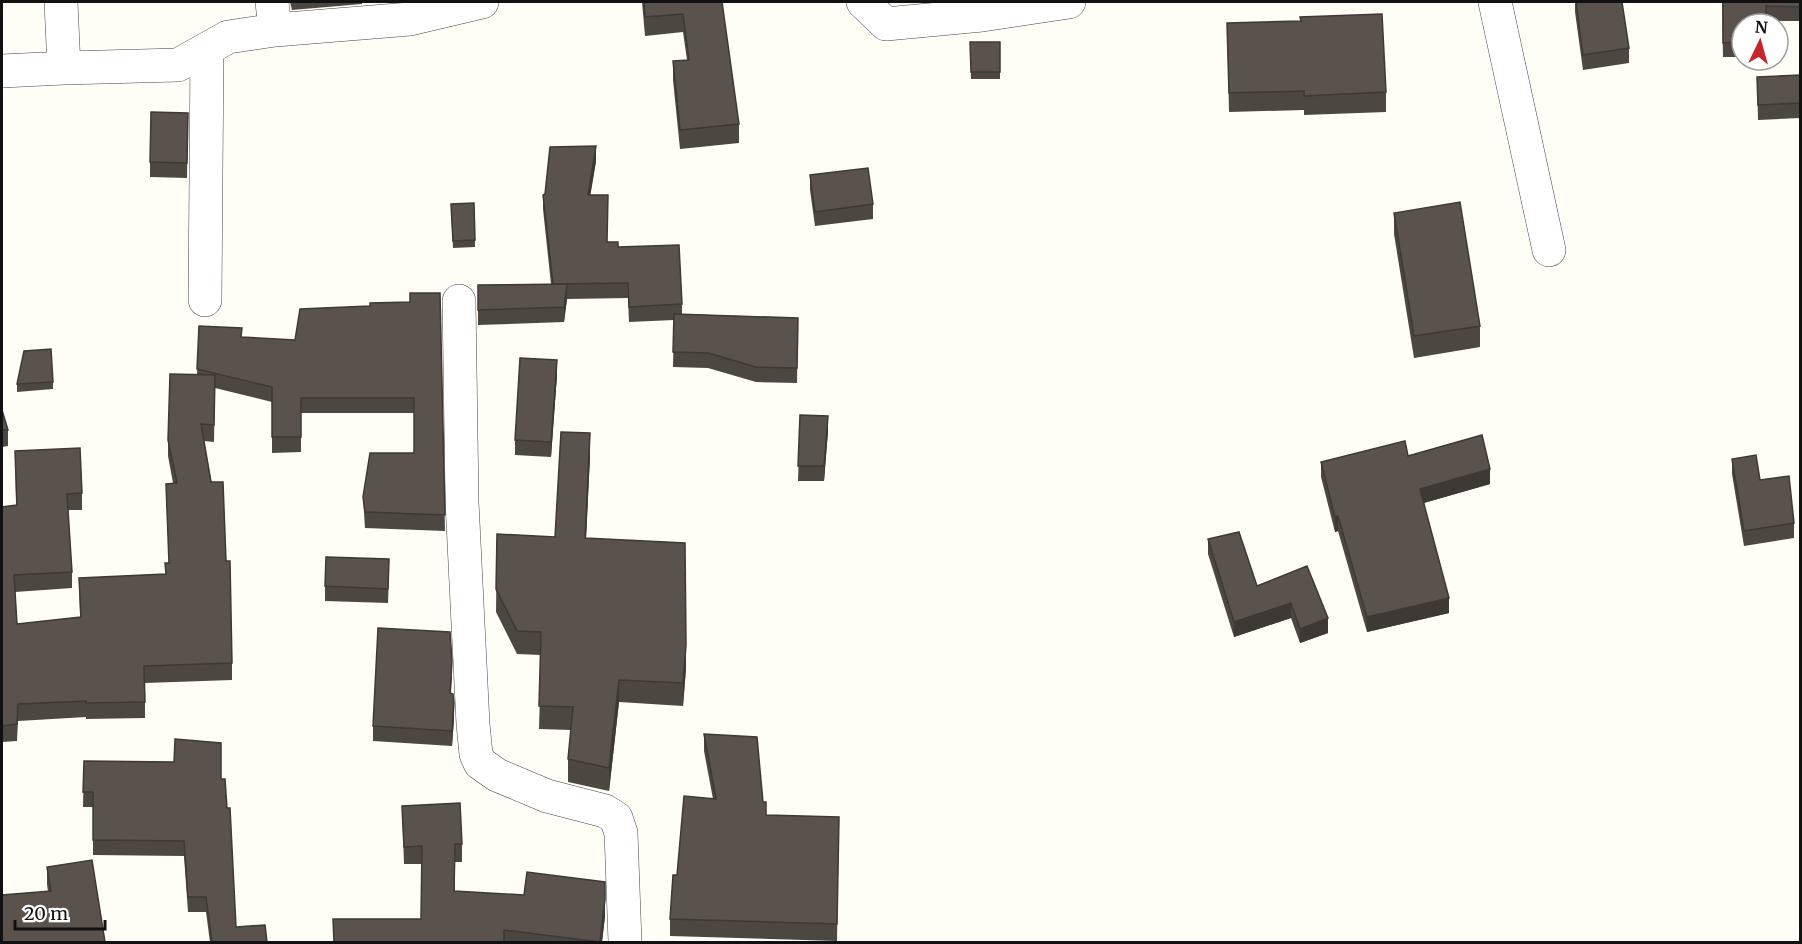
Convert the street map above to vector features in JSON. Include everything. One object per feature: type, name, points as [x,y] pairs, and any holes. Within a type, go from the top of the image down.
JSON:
[{"type":"street","points":[[61,2],[64,68]]},
{"type":"street","points":[[2,71],[178,65],[228,37],[273,16],[410,19],[482,2]]},
{"type":"street","points":[[863,2],[886,24],[982,15],[1069,2]]},
{"type":"street","points":[[1495,2],[1549,250]]},
{"type":"street","points":[[205,300],[207,49]]},
{"type":"street","points":[[459,301],[463,513],[476,754],[480,763],[497,775],[546,796],[604,811],[616,818],[621,833],[625,942]]},
{"type":"building","points":[[644,2],[722,2],[739,124],[680,130],[673,61],[689,60],[683,14],[645,17]]},
{"type":"building","points":[[1576,2],[1622,2],[1629,48],[1583,55]]},
{"type":"building","points":[[1723,2],[1800,2],[1800,7],[1766,6],[1766,12],[1730,12],[1730,43],[1723,43]]},
{"type":"building","points":[[1382,14],[1386,92],[1304,96],[1304,91],[1229,93],[1227,23],[1301,21],[1300,17]]},
{"type":"building","points":[[970,42],[1000,42],[1000,72],[971,72]]},
{"type":"building","points":[[1800,75],[1800,103],[1758,105],[1757,77]]},
{"type":"building","points":[[151,112],[188,113],[187,163],[150,162]]},
{"type":"building","points":[[596,146],[588,195],[608,195],[607,242],[618,242],[618,247],[679,245],[682,304],[629,307],[628,283],[553,284],[543,195],[545,194],[550,147]]},
{"type":"building","points":[[868,168],[873,204],[815,212],[810,175]]},
{"type":"building","points":[[1460,202],[1480,326],[1414,336],[1394,213]]},
{"type":"building","points":[[474,203],[475,240],[453,241],[451,204]]},
{"type":"building","points":[[567,284],[564,307],[478,310],[478,285]]},
{"type":"building","points":[[410,293],[440,293],[445,515],[365,512],[363,497],[370,453],[414,453],[414,398],[301,398],[301,437],[272,437],[272,387],[197,369],[199,326],[242,328],[241,337],[295,340],[300,309],[410,302]]},
{"type":"building","points":[[674,314],[798,318],[797,368],[756,367],[708,353],[673,352]]},
{"type":"building","points":[[51,349],[53,382],[17,384],[24,351]]},
{"type":"building","points":[[520,358],[557,360],[551,442],[515,440]]},
{"type":"building","points":[[170,374],[215,375],[214,425],[201,424],[211,482],[223,482],[226,561],[230,561],[232,663],[144,666],[145,702],[86,703],[86,701],[18,704],[17,724],[2,726],[2,507],[17,505],[15,451],[80,448],[82,493],[67,494],[72,572],[14,575],[17,624],[81,617],[79,578],[166,574],[165,563],[169,563],[166,484],[177,483],[168,440]]},
{"type":"building","points":[[2,410],[8,430],[2,430]]},
{"type":"building","points":[[800,415],[828,416],[824,466],[798,466]]},
{"type":"building","points":[[561,432],[590,433],[585,538],[685,543],[686,645],[683,683],[619,680],[609,768],[568,759],[573,707],[539,706],[541,632],[517,631],[496,589],[497,534],[555,537]]},
{"type":"building","points":[[1482,435],[1490,469],[1420,489],[1449,598],[1367,617],[1338,516],[1335,517],[1321,462],[1405,441],[1408,456]]},
{"type":"building","points":[[1756,455],[1760,480],[1789,476],[1794,523],[1744,531],[1732,459]]},
{"type":"building","points":[[1239,532],[1257,586],[1307,566],[1328,618],[1300,629],[1291,603],[1234,622],[1208,539]]},
{"type":"building","points":[[326,557],[389,559],[388,589],[325,586]]},
{"type":"building","points":[[378,628],[450,632],[452,661],[450,693],[453,694],[454,703],[452,731],[373,726]]},
{"type":"building","points":[[704,734],[757,737],[766,815],[839,817],[837,924],[670,919],[673,875],[677,875],[684,796],[716,799]]},
{"type":"building","points":[[175,739],[221,743],[221,779],[225,779],[227,808],[230,808],[236,927],[265,925],[267,942],[212,942],[206,897],[188,897],[184,841],[93,840],[93,792],[83,792],[84,761],[174,762]]},
{"type":"building","points":[[460,803],[462,844],[455,844],[454,891],[524,895],[527,872],[605,882],[600,942],[504,930],[504,942],[334,942],[333,919],[421,919],[422,846],[404,847],[402,806]]},
{"type":"building","points":[[92,860],[105,942],[2,942],[2,895],[51,891],[47,867]]}]
